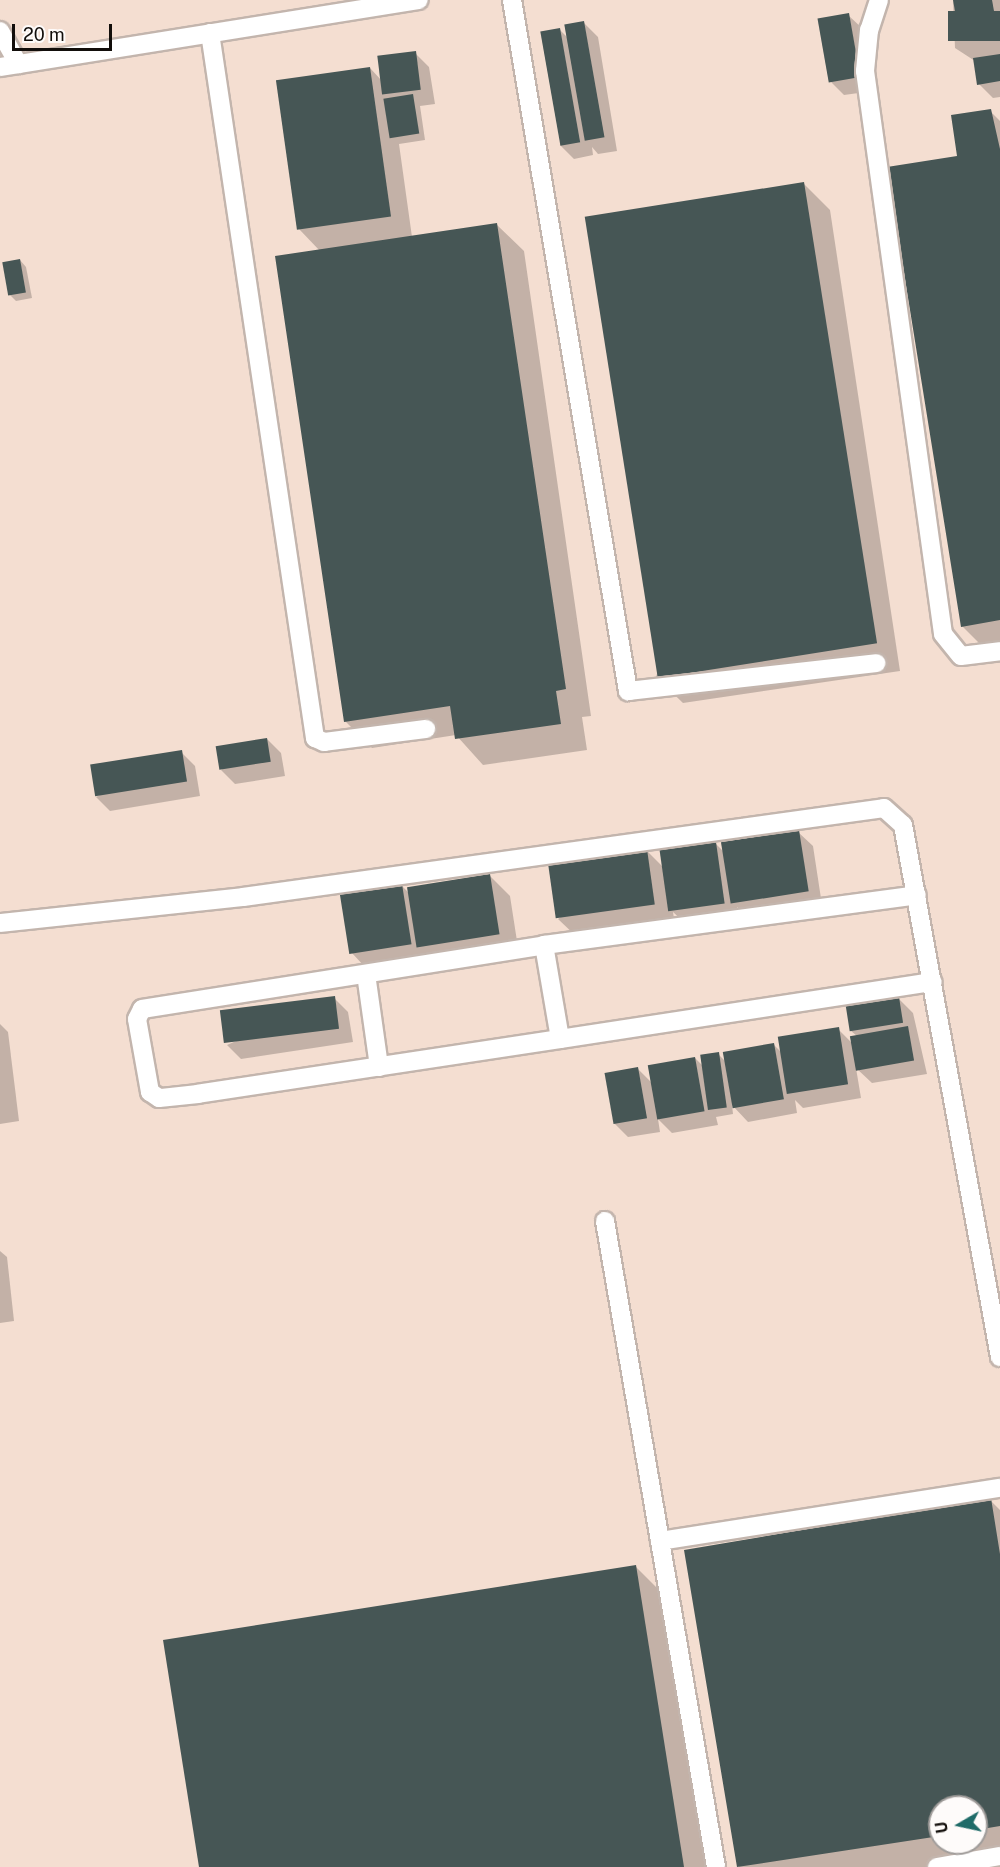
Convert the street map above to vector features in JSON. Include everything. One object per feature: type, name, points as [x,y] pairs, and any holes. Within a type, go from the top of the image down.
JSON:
[{"type":"lane","points":[[0,31],[9,66],[419,0]]},
{"type":"lane","points":[[512,0],[628,691],[876,663]]},
{"type":"lane","points":[[879,0],[868,30],[866,72],[943,634],[962,656],[1000,651]]},
{"type":"lane","points":[[210,33],[315,738],[324,742],[426,729]]},
{"type":"lane","points":[[0,923],[243,897],[875,807],[893,813],[903,825],[917,895],[1000,1357]]},
{"type":"lane","points":[[917,895],[544,945],[142,1009],[137,1019],[147,1083],[159,1098],[379,1067],[933,982]]},
{"type":"lane","points":[[544,945],[560,1039]]},
{"type":"lane","points":[[366,974],[379,1067]]},
{"type":"lane","points":[[605,1221],[716,1867]]},
{"type":"lane","points":[[660,1541],[1000,1488]]},
{"type":"lane","points":[[937,1867],[1000,1856]]},
{"type":"shaded area","points":[[0,0],[1000,0],[1000,1867],[0,1867]]},
{"type":"building","points":[[953,0],[992,0],[994,11],[956,17]]},
{"type":"building","points":[[948,11],[1000,11],[1000,41],[948,41]]},
{"type":"building","points":[[849,13],[860,77],[829,83],[817,19]]},
{"type":"building","points":[[584,21],[604,137],[585,141],[564,24]]},
{"type":"building","points":[[560,28],[580,142],[560,146],[540,31]]},
{"type":"building","points":[[416,51],[421,90],[382,94],[377,56]]},
{"type":"building","points":[[1000,54],[1000,81],[977,85],[973,58]]},
{"type":"building","points":[[370,67],[391,217],[297,230],[276,80]]},
{"type":"building","points":[[413,94],[419,134],[390,138],[383,99]]},
{"type":"building","points":[[991,109],[1000,149],[1000,620],[961,627],[887,167],[957,156],[951,115]]},
{"type":"building","points":[[804,182],[877,643],[658,678],[585,217]]},
{"type":"building","points":[[497,223],[566,689],[556,691],[561,724],[455,739],[450,706],[344,722],[275,256]]},
{"type":"building","points":[[20,259],[26,292],[8,296],[2,262]]},
{"type":"building","points":[[267,738],[271,762],[219,770],[216,746]]},
{"type":"building","points":[[182,750],[187,782],[95,796],[90,765]]},
{"type":"building","points":[[799,830],[809,891],[731,904],[721,842]]},
{"type":"building","points":[[716,842],[725,903],[668,911],[660,850]]},
{"type":"building","points":[[647,849],[655,904],[556,918],[548,863]]},
{"type":"building","points":[[490,874],[500,934],[417,947],[407,887]]},
{"type":"building","points":[[402,884],[412,944],[349,954],[340,894]]},
{"type":"building","points":[[335,996],[339,1029],[224,1043],[220,1010]]},
{"type":"building","points":[[899,997],[903,1023],[850,1031],[846,1005]]},
{"type":"building","points":[[908,1026],[914,1060],[856,1071],[850,1036]]},
{"type":"building","points":[[839,1027],[848,1084],[787,1094],[778,1037]]},
{"type":"building","points":[[774,1043],[784,1099],[733,1108],[723,1052]]},
{"type":"building","points":[[719,1052],[727,1107],[708,1110],[700,1055]]},
{"type":"building","points":[[695,1057],[705,1111],[657,1119],[648,1065]]},
{"type":"building","points":[[638,1067],[647,1118],[614,1124],[605,1073]]},
{"type":"building","points":[[991,1498],[1000,1554],[1000,1826],[988,1828],[988,1795],[928,1795],[928,1838],[737,1867],[684,1550]]},
{"type":"building","points":[[636,1565],[684,1867],[199,1867],[163,1640]]}]
